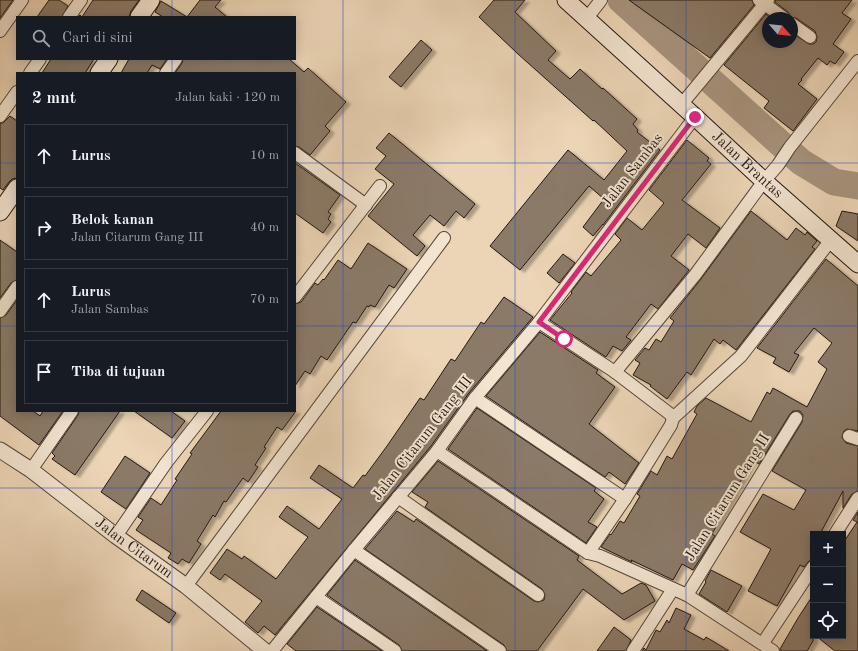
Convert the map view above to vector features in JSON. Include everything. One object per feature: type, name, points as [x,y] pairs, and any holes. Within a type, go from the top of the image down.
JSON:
[{"type":"main road","points":[[139,16],[151,0]]},
{"type":"main road","name":"Jalan Brantas","points":[[566,0],[594,9],[686,99],[695,117],[764,182],[858,264]]},
{"type":"main road","points":[[100,72],[108,60]]},
{"type":"main road","points":[[0,212],[16,189]]},
{"type":"street","points":[[0,31],[22,0]]},
{"type":"street","points":[[70,16],[81,0]]},
{"type":"street","points":[[686,99],[764,1],[777,12]]},
{"type":"street","points":[[798,28],[810,37]]},
{"type":"street","points":[[31,72],[39,60]]},
{"type":"street","points":[[167,72],[175,60]]},
{"type":"street","points":[[615,372],[695,274],[764,182],[778,166],[790,147],[854,76],[858,61]]},
{"type":"street","points":[[0,116],[16,93]]},
{"type":"street","name":"Jalan Sambas","points":[[596,245],[695,117]]},
{"type":"street","points":[[296,155],[366,205]]},
{"type":"street","points":[[296,296],[380,186]]},
{"type":"street","points":[[186,586],[444,238]]},
{"type":"street","points":[[588,553],[625,499],[671,425],[673,418],[741,356],[831,240]]},
{"type":"street","name":"Jalan Citarum Gang III","points":[[272,651],[437,451],[475,398],[539,322],[596,245]]},
{"type":"street","points":[[0,311],[16,287]]},
{"type":"street","points":[[539,322],[615,372],[670,414],[673,418]]},
{"type":"street","points":[[475,398],[625,499]]},
{"type":"street","points":[[31,470],[71,412]]},
{"type":"street","points":[[116,536],[166,463],[206,412]]},
{"type":"street","name":"Jalan Citarum Gang II","points":[[687,595],[796,418]]},
{"type":"street","name":"Jalan Citarum","points":[[0,450],[31,470],[116,536],[186,586],[265,651]]},
{"type":"street","points":[[437,451],[588,553],[600,556],[687,595],[763,643],[773,651]]},
{"type":"street","points":[[398,497],[538,595]]},
{"type":"street","points":[[836,531],[858,498]]},
{"type":"street","points":[[354,550],[500,651]]},
{"type":"street","points":[[763,643],[810,572]]},
{"type":"street","points":[[633,651],[673,589]]},
{"type":"street","points":[[316,597],[395,651]]},
{"type":"building","points":[[0,0],[13,0],[0,18]]},
{"type":"building","points":[[49,0],[59,0],[68,6],[63,16],[38,16]]},
{"type":"building","points":[[93,0],[139,0],[129,16],[83,16]]},
{"type":"building","points":[[200,0],[221,0],[215,7],[226,16],[188,16]]},
{"type":"building","points":[[494,0],[525,0],[515,12],[556,51],[548,60],[570,79],[580,69],[637,119],[633,124],[638,130],[637,132],[660,150],[593,236],[583,227],[604,199],[589,186],[520,270],[490,246],[568,150],[604,180],[627,151],[594,120],[593,121],[518,54],[479,17]]},
{"type":"building","points":[[629,0],[752,0],[754,5],[710,58]]},
{"type":"building","points":[[775,0],[852,0],[842,13],[851,19],[833,44],[844,52],[835,64],[830,61],[827,65],[818,58],[798,84],[817,99],[793,131],[764,108],[769,101],[724,65],[762,19],[762,48],[798,48],[798,37],[809,44],[816,42],[817,37],[815,31],[798,19],[798,12],[788,12],[775,2]]},
{"type":"building","points":[[161,1],[185,16],[161,16],[155,12]]},
{"type":"building","points":[[421,40],[432,50],[401,87],[389,77]]},
{"type":"building","points":[[50,60],[93,60],[86,72],[43,72]]},
{"type":"building","points":[[128,60],[166,60],[160,69],[152,65],[148,72],[122,72]]},
{"type":"building","points":[[183,60],[290,60],[304,72],[308,68],[346,102],[325,126],[330,131],[310,155],[296,146],[296,72],[176,72]]},
{"type":"building","points":[[10,116],[16,120],[16,178],[12,179],[3,190],[0,188],[0,123],[3,123]]},
{"type":"building","points":[[389,133],[475,204],[464,218],[456,211],[444,226],[430,215],[413,235],[425,246],[417,256],[368,216],[394,184],[375,169],[386,156],[376,148]]},
{"type":"building","points":[[687,140],[709,158],[707,161],[711,164],[682,200],[720,228],[706,248],[688,234],[671,256],[689,270],[658,309],[651,304],[626,337],[631,340],[622,351],[613,346],[606,357],[550,320],[572,293],[571,292],[586,272],[591,276],[621,240],[615,234],[627,218],[642,230],[664,203],[649,190]]},
{"type":"building","points":[[296,164],[340,195],[328,212],[331,214],[328,219],[331,222],[323,233],[296,214]]},
{"type":"building","points":[[751,211],[787,240],[796,228],[805,235],[807,232],[817,241],[812,247],[815,249],[736,350],[723,340],[720,344],[714,339],[691,375],[687,372],[667,399],[650,386],[651,385],[633,375],[640,363],[635,360],[645,348],[649,350],[656,339],[661,342],[674,321],[670,318]]},
{"type":"building","points":[[842,211],[858,214],[858,241],[836,226]]},
{"type":"building","points":[[0,240],[16,251],[16,280],[11,283],[0,298]]},
{"type":"building","points":[[368,243],[407,269],[394,288],[389,285],[375,307],[370,305],[369,307],[367,306],[356,323],[353,322],[327,360],[321,356],[310,374],[305,371],[296,384],[296,304],[301,302],[315,283],[318,285],[323,279],[324,280],[338,260],[351,269]]},
{"type":"building","points":[[563,254],[575,263],[559,283],[547,273]]},
{"type":"building","points":[[826,259],[858,286],[858,431],[847,429],[844,431],[842,437],[846,443],[858,446],[858,491],[852,494],[843,508],[843,491],[822,531],[810,531],[810,561],[804,567],[800,565],[777,606],[748,591],[771,549],[740,532],[763,494],[794,510],[806,490],[772,471],[802,422],[803,415],[800,411],[793,411],[790,414],[759,464],[752,460],[712,534],[715,536],[693,570],[682,564],[673,580],[601,547],[620,521],[624,523],[640,496],[637,494],[651,471],[657,475],[667,456],[672,459],[697,414],[694,412],[697,406],[706,398],[751,422],[767,392],[770,394],[773,388],[807,407],[827,369],[818,362],[832,343],[814,328],[794,353],[799,355],[789,372],[773,363],[776,358],[757,348]]},
{"type":"building","points":[[504,297],[533,317],[469,393],[431,446],[275,635],[264,626],[258,633],[245,622],[262,601],[225,574],[220,580],[210,573],[227,549],[242,559],[244,556],[276,579],[308,537],[279,517],[287,506],[319,529],[342,499],[310,478],[319,465],[353,488],[363,475],[365,476],[420,398],[424,400],[451,359],[455,361],[481,322],[484,324]]},
{"type":"building","points":[[16,301],[16,412],[34,412],[40,416],[42,412],[62,412],[39,445],[0,416],[0,318],[6,315]]},
{"type":"building","points":[[540,332],[598,370],[596,373],[615,387],[589,424],[639,463],[625,484],[609,472],[605,477],[486,396]]},
{"type":"building","points":[[477,408],[596,488],[594,491],[604,499],[588,522],[597,527],[586,543],[448,449]]},
{"type":"building","points":[[79,412],[119,412],[75,475],[52,459],[55,456],[52,453]]},
{"type":"building","points":[[135,412],[172,412],[185,421],[172,438]]},
{"type":"building","points":[[220,412],[295,412],[282,430],[277,427],[264,447],[266,448],[255,465],[258,467],[248,482],[243,478],[226,502],[224,501],[215,517],[213,515],[197,541],[201,544],[189,563],[182,559],[178,564],[168,558],[171,553],[136,530],[143,520],[138,517],[151,498],[161,505],[177,480],[175,479],[192,454],[190,453]]},
{"type":"building","points":[[125,456],[150,473],[126,509],[101,492]]},
{"type":"building","points":[[438,461],[579,556],[577,560],[622,594],[641,583],[646,585],[655,601],[624,620],[583,589],[537,651],[507,651],[504,645],[365,549],[397,511],[414,522],[416,519],[534,601],[538,602],[544,600],[545,595],[542,589],[425,507],[428,502],[412,492]]},
{"type":"building","points":[[858,512],[858,651],[835,651],[820,639],[846,639],[846,538],[857,522],[853,520]]},
{"type":"building","points":[[355,560],[487,651],[402,651],[399,645],[327,595]]},
{"type":"building","points":[[711,570],[742,586],[727,612],[699,594]]},
{"type":"building","points":[[142,590],[176,613],[169,623],[136,600]]},
{"type":"building","points":[[810,600],[810,639],[813,639],[813,641],[807,651],[780,651],[780,649]]},
{"type":"building","points":[[317,607],[382,651],[296,651],[287,644]]},
{"type":"building","points":[[676,608],[691,615],[684,629],[704,640],[706,637],[729,651],[642,651],[644,648],[646,650],[656,630],[660,632],[667,620],[669,623]]},
{"type":"building","points":[[614,627],[631,640],[626,651],[597,651]]},
{"type":"waterway","points":[[621,0],[801,162],[834,182],[858,186]]},
{"type":"route","points":[[564,339],[539,322],[617,217],[695,117]]}]
